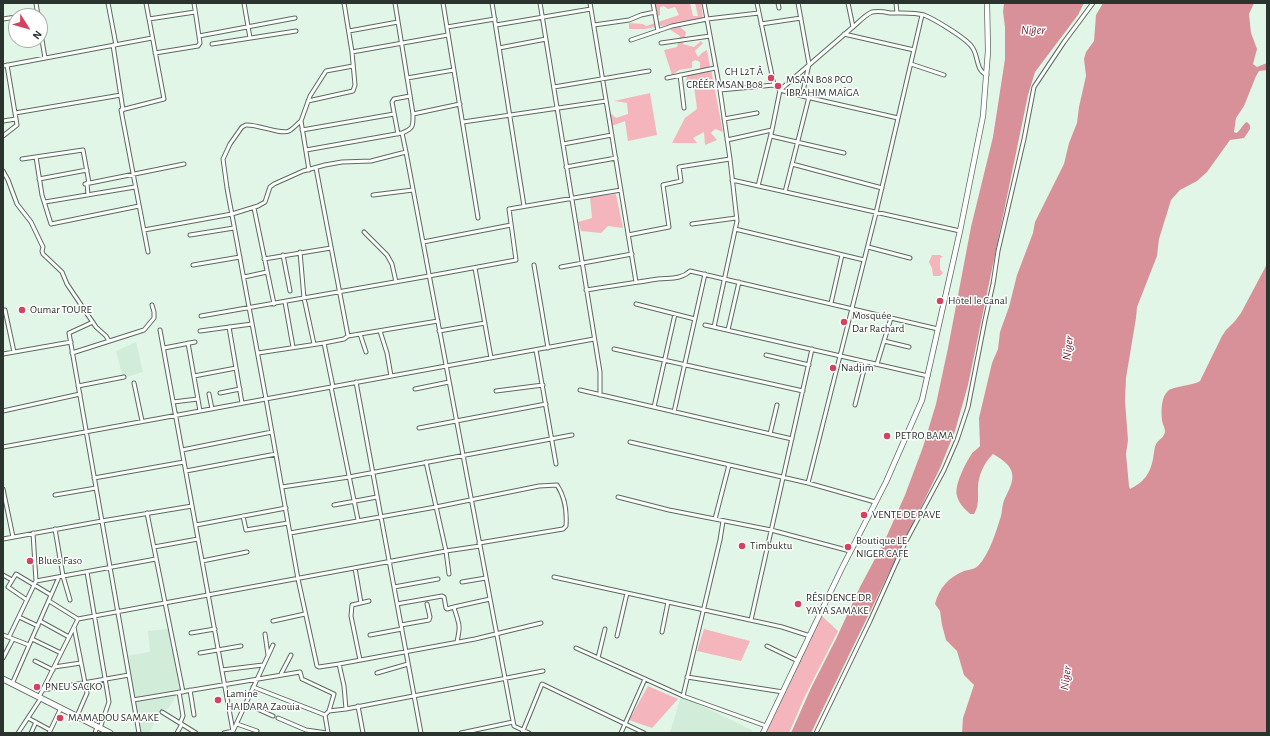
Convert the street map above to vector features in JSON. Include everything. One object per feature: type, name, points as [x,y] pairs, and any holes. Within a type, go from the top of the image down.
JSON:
[{"type":"main road","points":[[763,733],[875,502],[920,405],[928,376],[960,231],[983,116],[988,51],[987,3]]},
{"type":"main road","points":[[3,679],[110,733]]},
{"type":"street","points":[[108,3],[123,110],[121,110],[148,252]]},
{"type":"street","points":[[123,110],[164,99],[146,3]]},
{"type":"street","points":[[155,53],[198,46],[200,43],[194,3]]},
{"type":"street","points":[[244,3],[250,38]]},
{"type":"street","points":[[308,101],[353,91],[355,85],[352,52],[344,3]]},
{"type":"street","points":[[306,150],[402,134],[410,130],[412,127],[413,114],[394,3]]},
{"type":"street","points":[[443,3],[478,218]]},
{"type":"street","points":[[492,3],[524,206]]},
{"type":"street","points":[[540,3],[600,372],[600,395]]},
{"type":"street","points":[[590,3],[636,282]]},
{"type":"street","points":[[653,3],[658,31]]},
{"type":"street","points":[[704,3],[720,90],[730,159],[736,218],[714,327]]},
{"type":"street","points":[[757,3],[774,85],[780,90],[898,118]]},
{"type":"street","points":[[778,3],[779,8]]},
{"type":"street","points":[[798,3],[809,64],[802,96]]},
{"type":"street","points":[[848,3],[852,27]]},
{"type":"street","points":[[896,3],[897,13]]},
{"type":"street","points":[[816,733],[870,621],[906,541],[944,470],[957,440],[968,407],[985,320],[994,284],[998,251],[1024,139],[1034,86],[1093,3]]},
{"type":"street","points":[[496,25],[591,9]]},
{"type":"street","points":[[149,19],[196,12]]},
{"type":"street","points":[[594,25],[629,20],[641,15],[655,12]]},
{"type":"street","points":[[758,186],[771,136],[780,90],[852,27],[873,12],[922,15],[933,19],[972,46],[976,54],[980,71],[987,75]]},
{"type":"street","points":[[631,40],[672,26],[707,19],[759,13]]},
{"type":"street","points":[[808,483],[868,247],[922,15]]},
{"type":"street","points":[[199,36],[295,18]]},
{"type":"street","points":[[761,24],[801,18]]},
{"type":"street","points":[[447,27],[495,19]]},
{"type":"street","points":[[348,31],[398,22]]},
{"type":"street","points":[[212,44],[296,31]]},
{"type":"street","points":[[844,34],[914,50]]},
{"type":"street","points":[[352,52],[448,35]]},
{"type":"street","points":[[661,44],[710,36]]},
{"type":"street","points":[[3,136],[17,125],[5,66],[152,38]]},
{"type":"street","points":[[499,48],[546,39]]},
{"type":"street","points":[[43,48],[45,58]]},
{"type":"street","points":[[911,64],[944,75]]},
{"type":"street","points":[[309,170],[301,121],[308,101],[317,83],[326,70],[353,66]]},
{"type":"street","points":[[667,78],[715,68]]},
{"type":"street","points":[[407,78],[454,70]]},
{"type":"street","points":[[554,87],[649,71]]},
{"type":"street","points":[[680,75],[684,108]]},
{"type":"street","points":[[720,90],[774,85]]},
{"type":"street","points":[[15,113],[121,95]]},
{"type":"street","points":[[398,134],[392,102],[393,100],[410,96]]},
{"type":"street","points":[[785,192],[809,98]]},
{"type":"street","points":[[463,122],[606,101]]},
{"type":"street","points":[[413,114],[460,104]]},
{"type":"street","points":[[724,120],[757,113]]},
{"type":"street","points":[[302,130],[394,114]]},
{"type":"street","points":[[3,121],[16,119]]},
{"type":"street","points":[[301,121],[290,131],[286,132],[249,124],[246,125],[240,130],[230,144],[223,158],[234,228],[298,579],[317,666],[339,664],[457,642],[541,623]]},
{"type":"street","points":[[727,140],[772,130]]},
{"type":"street","points":[[402,134],[513,722],[514,726],[522,732],[529,733]]},
{"type":"street","points":[[563,144],[612,135]]},
{"type":"street","points":[[771,136],[844,153]]},
{"type":"street","points":[[22,160],[83,150],[87,170],[88,195]]},
{"type":"street","points":[[144,230],[232,214],[254,208],[265,202],[270,187],[274,184],[309,170],[342,162],[371,161],[406,152]]},
{"type":"street","points":[[36,157],[44,202],[51,224],[139,206]]},
{"type":"street","points":[[566,166],[616,158]]},
{"type":"street","points":[[628,235],[669,228],[663,185],[681,181],[679,167],[730,159]]},
{"type":"street","points":[[87,183],[184,164]]},
{"type":"street","points":[[792,164],[882,188]]},
{"type":"street","points":[[316,168],[348,336]]},
{"type":"street","points":[[3,170],[17,204],[31,222],[43,247],[42,254],[62,272],[67,284],[93,322],[109,341]]},
{"type":"street","points":[[40,179],[87,170]]},
{"type":"street","points":[[732,180],[960,231]]},
{"type":"street","points":[[44,202],[135,187]]},
{"type":"street","points":[[373,195],[413,190]]},
{"type":"street","points":[[201,316],[516,260],[509,209],[621,190]]},
{"type":"street","points":[[254,208],[274,304]]},
{"type":"street","points":[[692,224],[736,218]]},
{"type":"street","points":[[423,242],[511,225]]},
{"type":"street","points":[[190,235],[234,228]]},
{"type":"street","points":[[735,229],[864,260]]},
{"type":"street","points":[[364,232],[387,255],[392,264],[396,282]]},
{"type":"street","points":[[868,247],[910,258]]},
{"type":"street","points":[[264,259],[331,248]]},
{"type":"street","points":[[300,252],[304,298],[314,344]]},
{"type":"street","points":[[561,267],[632,254]]},
{"type":"street","points":[[283,255],[290,291]]},
{"type":"street","points":[[831,303],[842,255]]},
{"type":"street","points":[[193,265],[240,257]]},
{"type":"street","points":[[534,265],[548,348]]},
{"type":"street","points":[[474,268],[491,358]]},
{"type":"street","points":[[586,290],[658,279],[671,279],[686,274],[690,271],[938,329]]},
{"type":"street","points":[[244,277],[267,272]]},
{"type":"street","points":[[674,412],[705,274]]},
{"type":"street","points":[[728,330],[739,282]]},
{"type":"street","points":[[285,302],[293,347]]},
{"type":"street","points":[[636,304],[695,319]]},
{"type":"street","points":[[72,353],[144,330],[154,318],[152,305]]},
{"type":"street","points":[[6,310],[14,352]]},
{"type":"street","points":[[654,407],[675,314]]},
{"type":"street","points":[[877,364],[891,318]]},
{"type":"street","points":[[258,353],[324,343],[344,339],[348,336],[438,321]]},
{"type":"street","points":[[93,322],[69,332],[139,733]]},
{"type":"street","points":[[439,330],[485,323]]},
{"type":"street","points":[[200,331],[252,324]]},
{"type":"street","points":[[705,325],[928,376]]},
{"type":"street","points":[[229,327],[242,403]]},
{"type":"street","points":[[160,330],[233,732]]},
{"type":"street","points":[[380,331],[387,353],[391,376]]},
{"type":"street","points":[[360,334],[366,352]]},
{"type":"street","points":[[3,447],[594,339]]},
{"type":"street","points":[[884,341],[909,347]]},
{"type":"street","points":[[3,354],[71,342]]},
{"type":"street","points":[[164,348],[195,342]]},
{"type":"street","points":[[188,343],[200,411]]},
{"type":"street","points":[[324,343],[358,520]]},
{"type":"street","points":[[614,349],[803,391]]},
{"type":"street","points":[[751,620],[812,349]]},
{"type":"street","points":[[536,350],[556,464]]},
{"type":"street","points":[[766,355],[809,365]]},
{"type":"street","points":[[855,405],[866,362]]},
{"type":"street","points":[[194,376],[236,368]]},
{"type":"street","points":[[78,386],[124,377]]},
{"type":"street","points":[[356,382],[421,733]]},
{"type":"street","points":[[415,389],[449,382]]},
{"type":"street","points":[[134,383],[142,421]]},
{"type":"street","points":[[496,391],[543,385]]},
{"type":"street","points":[[220,393],[240,389]]},
{"type":"street","points":[[580,390],[792,439]]},
{"type":"street","points":[[3,410],[80,394]]},
{"type":"street","points":[[209,394],[212,409]]},
{"type":"street","points":[[174,402],[198,399]]},
{"type":"street","points":[[419,428],[546,404]]},
{"type":"street","points":[[770,434],[777,405]]},
{"type":"street","points":[[182,450],[272,432]]},
{"type":"street","points":[[282,487],[350,477],[572,435]]},
{"type":"street","points":[[630,442],[808,483],[875,502]]},
{"type":"street","points":[[186,471],[276,454]]},
{"type":"street","points":[[94,478],[184,462]]},
{"type":"street","points":[[426,462],[446,551],[449,574]]},
{"type":"street","points":[[715,519],[729,465]]},
{"type":"street","points":[[49,601],[78,619],[564,529],[566,526],[567,512],[557,485],[539,486],[436,507],[290,533]]},
{"type":"street","points":[[55,495],[96,488]]},
{"type":"street","points":[[3,489],[13,537]]},
{"type":"street","points":[[334,505],[377,497]]},
{"type":"street","points":[[618,497],[669,510],[771,530],[850,551]]},
{"type":"street","points":[[3,539],[192,506]]},
{"type":"street","points":[[196,525],[286,508]]},
{"type":"street","points":[[147,513],[181,692],[184,716],[177,733]]},
{"type":"street","points":[[243,516],[246,530],[288,523]]},
{"type":"street","points":[[683,696],[720,540],[723,521]]},
{"type":"street","points":[[55,529],[61,576],[70,600]]},
{"type":"street","points":[[9,637],[36,581],[33,533]]},
{"type":"street","points":[[154,547],[198,539]]},
{"type":"street","points":[[202,561],[247,552]]},
{"type":"street","points":[[36,581],[156,560]]},
{"type":"street","points":[[355,568],[361,603]]},
{"type":"street","points":[[87,572],[109,702],[95,733]]},
{"type":"street","points":[[27,600],[8,587],[16,574],[51,595]]},
{"type":"street","points":[[3,575],[12,580]]},
{"type":"street","points":[[12,684],[51,595],[61,576]]},
{"type":"street","points":[[554,577],[782,627],[810,636]]},
{"type":"street","points":[[462,582],[486,578]]},
{"type":"street","points":[[394,587],[438,579]]},
{"type":"street","points":[[617,636],[627,593]]},
{"type":"street","points":[[397,604],[442,596],[444,597],[446,608],[490,599]]},
{"type":"street","points":[[360,660],[351,616],[351,609],[352,605],[369,601]]},
{"type":"street","points":[[662,632],[668,602]]},
{"type":"street","points":[[370,635],[429,620],[430,617],[427,604]]},
{"type":"street","points":[[454,607],[459,630],[457,642]]},
{"type":"street","points":[[273,621],[305,614]]},
{"type":"street","points":[[19,616],[38,626]]},
{"type":"street","points":[[18,733],[40,698],[78,619]]},
{"type":"street","points":[[40,621],[69,637]]},
{"type":"street","points":[[74,627],[87,693],[77,716]]},
{"type":"street","points":[[598,658],[605,629]]},
{"type":"street","points":[[191,633],[215,630]]},
{"type":"street","points":[[264,634],[268,656]]},
{"type":"street","points":[[3,635],[29,645]]},
{"type":"street","points":[[3,658],[13,639]]},
{"type":"street","points":[[32,639],[61,653]]},
{"type":"street","points":[[233,732],[273,645]]},
{"type":"street","points":[[200,653],[241,646]]},
{"type":"street","points":[[767,646],[798,661]]},
{"type":"street","points":[[576,648],[683,696],[766,726]]},
{"type":"street","points":[[281,674],[292,655]]},
{"type":"street","points":[[35,661],[54,668],[81,663]]},
{"type":"street","points":[[339,664],[344,686],[346,709]]},
{"type":"street","points":[[377,673],[408,664]]},
{"type":"street","points":[[222,670],[263,665]]},
{"type":"street","points":[[133,700],[300,672],[302,679],[334,693],[329,711],[326,715],[327,733],[305,731],[278,718]]},
{"type":"street","points":[[329,711],[543,672]]},
{"type":"street","points":[[43,690],[85,684],[129,675]]},
{"type":"street","points":[[687,678],[783,692]]},
{"type":"street","points":[[622,733],[645,679]]},
{"type":"street","points":[[522,732],[542,684],[644,733]]},
{"type":"street","points":[[253,687],[326,715]]},
{"type":"street","points":[[190,690],[194,715]]},
{"type":"street","points":[[246,704],[273,716]]},
{"type":"street","points":[[358,706],[363,733]]},
{"type":"street","points":[[50,731],[61,708]]},
{"type":"street","points":[[162,712],[196,733]]},
{"type":"street","points":[[28,718],[55,733]]},
{"type":"street","points":[[31,733],[36,722]]},
{"type":"street","points":[[461,733],[513,722]]},
{"type":"street","points":[[237,724],[257,731]]},
{"type":"street","points":[[224,733],[233,732]]},
{"type":"shaded area","points":[[653,3],[690,3],[693,16],[698,16],[695,3],[701,3],[703,18],[645,29],[629,29],[629,23],[643,24],[646,26],[679,15],[675,7],[668,9],[664,6],[660,7],[660,15],[655,19]]},
{"type":"shaded area","points":[[680,27],[686,32],[683,44],[694,47],[701,41],[703,43],[695,51],[698,57],[707,50],[710,66],[700,70],[700,62],[695,60],[692,62],[692,68],[679,70],[672,75],[664,50],[677,47],[680,36],[669,29]]},
{"type":"shaded area","points":[[711,69],[723,132],[715,129],[711,133],[717,140],[705,145],[704,132],[693,138],[697,143],[672,143],[685,118],[697,109],[694,86],[686,80],[688,74]]},
{"type":"shaded area","points":[[650,93],[657,135],[628,141],[625,121],[612,126],[610,113],[616,118],[628,114],[627,103],[614,101]]},
{"type":"shaded area","points":[[616,194],[623,228],[608,226],[601,233],[581,231],[578,222],[592,218],[590,197]]},
{"type":"shaded area","points":[[932,255],[940,255],[943,257],[940,258],[940,269],[943,273],[940,276],[933,276],[932,268],[929,262]]},
{"type":"shaded area","points":[[136,342],[143,372],[123,378],[116,351]]},
{"type":"shaded area","points":[[822,616],[838,631],[805,696],[789,733],[766,733],[819,620]]},
{"type":"shaded area","points":[[168,629],[180,689],[168,709],[161,710],[149,733],[141,733],[125,656],[150,652],[148,631]]},
{"type":"shaded area","points":[[704,629],[750,641],[741,661],[697,651]]},
{"type":"shaded area","points":[[648,686],[678,699],[652,728],[629,720]]},
{"type":"shaded area","points":[[681,696],[752,730],[751,733],[670,733]]},
{"type":"water","name":"Niger","points":[[1004,3],[1084,3],[1078,15],[1035,72],[1028,95],[968,385],[955,431],[940,468],[811,733],[791,733],[860,587],[885,540],[905,495],[923,447],[936,404],[971,227],[993,137],[1005,59]]},
{"type":"water","points":[[1103,3],[1254,3],[1249,14],[1251,33],[1257,49],[1253,64],[1257,67],[1267,63],[1267,70],[1259,71],[1256,76],[1244,106],[1236,118],[1234,132],[1238,132],[1247,122],[1250,125],[1250,129],[1244,138],[1230,140],[1207,172],[1197,181],[1180,190],[1171,200],[1159,239],[1157,256],[1137,307],[1126,378],[1125,401],[1128,440],[1126,454],[1130,489],[1146,477],[1152,464],[1155,446],[1165,433],[1162,421],[1164,397],[1170,389],[1200,381],[1222,336],[1241,313],[1267,264],[1267,733],[962,733],[963,718],[974,685],[964,675],[957,651],[946,640],[940,611],[935,604],[939,593],[949,580],[959,573],[977,567],[986,556],[997,529],[1003,504],[1011,483],[1011,470],[1008,465],[993,454],[987,461],[980,474],[978,499],[974,514],[970,514],[962,506],[956,492],[963,469],[973,452],[980,446],[979,418],[992,363],[998,349],[1000,332],[1009,307],[1017,275],[1033,233],[1035,222],[1064,164],[1069,143],[1077,123],[1086,76],[1084,59],[1086,52],[1094,41],[1096,15]]},
{"type":"place","name":"CH L2T À CRÉÉR MSAN B08","points":[[771,78]]},
{"type":"place","name":"MSAN B08 PCO IBRAHIM MAÏGA","points":[[778,86]]},
{"type":"place","name":"Hôtel le Canal","points":[[940,301]]},
{"type":"place","name":"Oumar TOURE","points":[[22,310]]},
{"type":"place","name":"Mosquée Dar Rachard","points":[[844,322]]},
{"type":"place","name":"Nadjim","points":[[833,368]]},
{"type":"place","name":"PETRO BAMA","points":[[887,436]]},
{"type":"place","name":"VENTE DE PAVE","points":[[864,515]]},
{"type":"place","name":"Timbuktu","points":[[742,546]]},
{"type":"place","name":"Boutique LE NIGER CAFE","points":[[848,547]]},
{"type":"place","name":"Blues Faso","points":[[30,561]]},
{"type":"place","name":"RÉSIDENCE DR YAYA SAMAKE","points":[[798,604]]},
{"type":"place","name":"PNEU SACKO","points":[[37,687]]},
{"type":"place","name":"Lamine HAIDARA Zaouia","points":[[218,700]]},
{"type":"place","name":"MAMADOU SAMAKE","points":[[60,718]]}]
